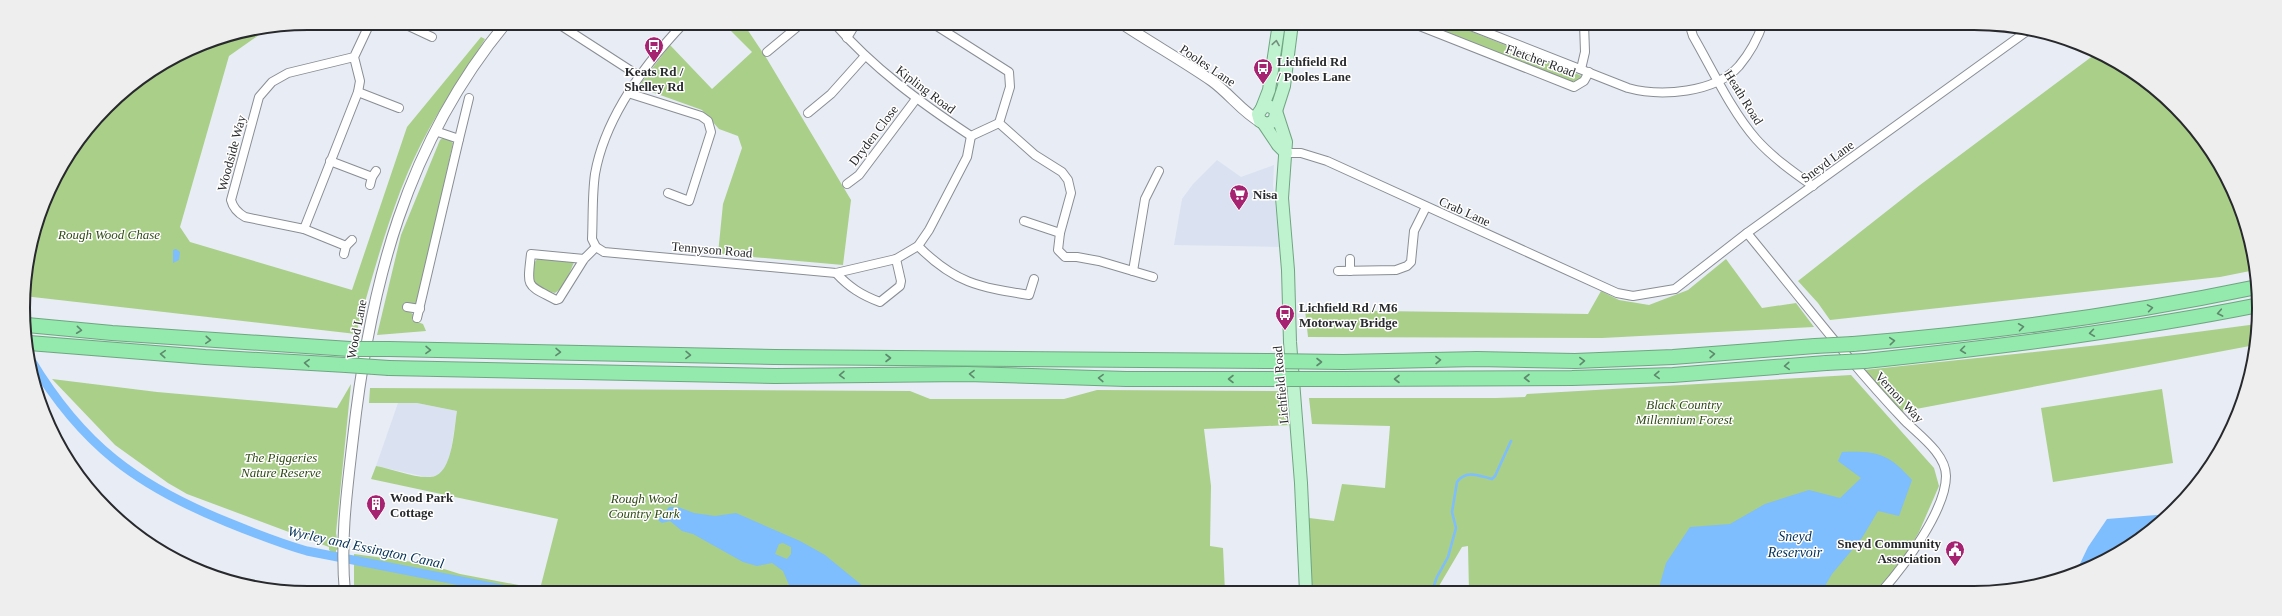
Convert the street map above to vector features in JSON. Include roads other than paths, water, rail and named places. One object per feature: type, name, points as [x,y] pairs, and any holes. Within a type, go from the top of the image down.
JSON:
[{"type":"highway","points":[[33,325],[120,334],[389,349],[775,357],[1343,362],[1477,360],[1575,361],[1673,357],[1961,335],[2175,304],[2251,288]]},
{"type":"highway","points":[[32,343],[49,346],[389,368],[775,376],[967,374],[1126,379],[1572,378],[1673,375],[1865,361],[2054,339],[2178,321],[2252,306]]},
{"type":"main road","points":[[1278,30],[1269,90],[1258,116],[1278,145],[1286,153]]},
{"type":"main road","points":[[1263,123],[1272,123],[1276,113],[1284,86],[1291,30]]},
{"type":"main road","points":[[1261,108],[1271,106],[1276,113]]},
{"type":"main road","name":"Lichfield Road","points":[[1276,113],[1286,142],[1286,153],[1282,178],[1282,198],[1288,270],[1290,342],[1301,483],[1306,586]]},
{"type":"street","points":[[347,246],[304,229],[358,92],[360,81],[354,57],[367,30]]},
{"type":"street","points":[[416,30],[432,38]]},
{"type":"street","name":"Wood Lane","points":[[345,586],[343,542],[346,495],[365,342],[378,284],[404,197],[434,131],[464,80],[501,30]]},
{"type":"street","points":[[568,30],[639,76]]},
{"type":"street","points":[[584,259],[531,254],[528,280],[531,287],[556,300],[559,299],[584,259],[596,247],[592,238],[595,174],[605,141],[628,93],[639,76],[678,30]]},
{"type":"street","points":[[767,52],[794,30]]},
{"type":"street","name":"Kipling Road","points":[[840,30],[865,56],[916,99],[971,136]]},
{"type":"street","points":[[847,38],[852,30]]},
{"type":"street","points":[[943,30],[1010,72],[1010,86],[999,123],[971,136]]},
{"type":"street","name":"Pooles Lane","points":[[1132,30],[1213,82],[1239,103],[1251,117],[1263,123]]},
{"type":"street","name":"Fletcher Road","points":[[1430,30],[1574,87],[1584,81],[1585,71]]},
{"type":"street","name":"Fletcher Road","points":[[1481,30],[1628,88],[1650,93],[1671,94],[1718,80],[1739,66],[1760,30]]},
{"type":"street","points":[[1584,30],[1585,71]]},
{"type":"street","name":"Heath Road","points":[[1691,30],[1693,36],[1739,116],[1756,139],[1774,156],[1813,186]]},
{"type":"street","name":"Sneyd Lane","points":[[1633,296],[1675,289],[1747,233],[2022,34]]},
{"type":"street","points":[[808,113],[831,94],[865,56]]},
{"type":"street","name":"Woodside Way","points":[[304,229],[245,218],[232,204],[231,200],[252,118],[259,97],[264,89],[279,76],[354,57]]},
{"type":"street","points":[[358,92],[400,108]]},
{"type":"street","points":[[628,93],[701,116],[710,125],[711,132],[689,201],[668,193]]},
{"type":"street","points":[[417,318],[469,98]]},
{"type":"street","name":"Dryden Close","points":[[847,184],[859,175],[916,99]]},
{"type":"street","name":"Pooles Lane","points":[[1239,103],[1247,107],[1261,108]]},
{"type":"street","points":[[999,123],[1035,155],[1062,172],[1068,180],[1071,193],[1060,233],[1058,250],[1065,257],[1077,257],[1099,261],[1152,277]]},
{"type":"street","points":[[434,131],[459,139]]},
{"type":"street","name":"Tennyson Road","points":[[596,247],[604,252],[836,273],[896,259],[918,246],[930,230],[967,157],[971,136]]},
{"type":"street","name":"Crab Lane","points":[[1286,153],[1300,153],[1327,161],[1617,293],[1633,296]]},
{"type":"street","points":[[330,161],[373,177]]},
{"type":"street","points":[[1133,271],[1145,199],[1159,171]]},
{"type":"street","points":[[1338,271],[1396,270],[1407,266],[1411,262],[1414,231],[1426,207]]},
{"type":"street","points":[[1024,221],[1060,233]]},
{"type":"street","name":"Vernon Way","points":[[1747,233],[1877,392],[1941,458],[1946,474],[1945,486],[1938,506],[1906,563],[1886,586]]},
{"type":"street","points":[[918,246],[935,263],[950,274],[994,290],[1029,295],[1034,279]]},
{"type":"street","points":[[836,273],[846,284],[860,294],[880,302],[900,286],[901,281],[896,259]]},
{"type":"street","points":[[1350,259],[1350,271]]},
{"type":"street","points":[[407,307],[420,309]]},
{"type":"water","points":[[176,249],[180,252],[179,260],[173,263],[173,250]]},
{"type":"water","name":"Sneyd Reservoir","points":[[1842,452],[1873,453],[1889,459],[1904,471],[1912,480],[1899,516],[1878,511],[1862,538],[1832,574],[1825,586],[1659,586],[1666,563],[1690,527],[1730,524],[1765,504],[1809,490],[1840,498],[1861,478],[1838,461]]},
{"type":"water","points":[[669,507],[678,507],[694,513],[715,516],[736,513],[800,541],[825,555],[863,586],[789,586],[783,571],[772,563],[757,566],[743,562],[693,534],[682,531],[670,521],[662,523],[658,520]],"holes":[[[783,543],[791,547],[791,554],[787,559],[775,554],[779,544]]]},
{"type":"water","points":[[2159,515],[2143,529],[2113,549],[2079,565],[2088,547],[2107,519]]},
{"type":"waterway","name":"Wyrley and Essington Canal","points":[[36,369],[50,390],[70,416],[91,439],[138,477],[195,508],[257,534],[307,551],[486,586]]},
{"type":"waterway","points":[[1434,586],[1448,557],[1456,528],[1452,512],[1457,482],[1461,478],[1473,474],[1492,479],[1495,476],[1511,441]]},
{"type":"place","name":"Keats Rd / Shelley Rd","points":[[654,63]]},
{"type":"place","name":"Lichfield Rd / Pooles Lane","points":[[1263,85]]},
{"type":"place","name":"Nisa","points":[[1239,211]]},
{"type":"place","name":"Lichfield Rd / M6 Motorway Bridge","points":[[1285,331]]},
{"type":"place","name":"Wood Park Cottage","points":[[376,521]]},
{"type":"place","name":"Sneyd Community Association","points":[[1955,567]]},
{"type":"park label","name":"Rough Wood Chase","points":[[109,234]]},
{"type":"park label","name":"Black Country Millennium Forest","points":[[1684,412]]},
{"type":"park label","name":"The Piggeries Nature Reserve","points":[[281,464]]},
{"type":"park label","name":"Rough Wood Country Park","points":[[644,506]]}]
